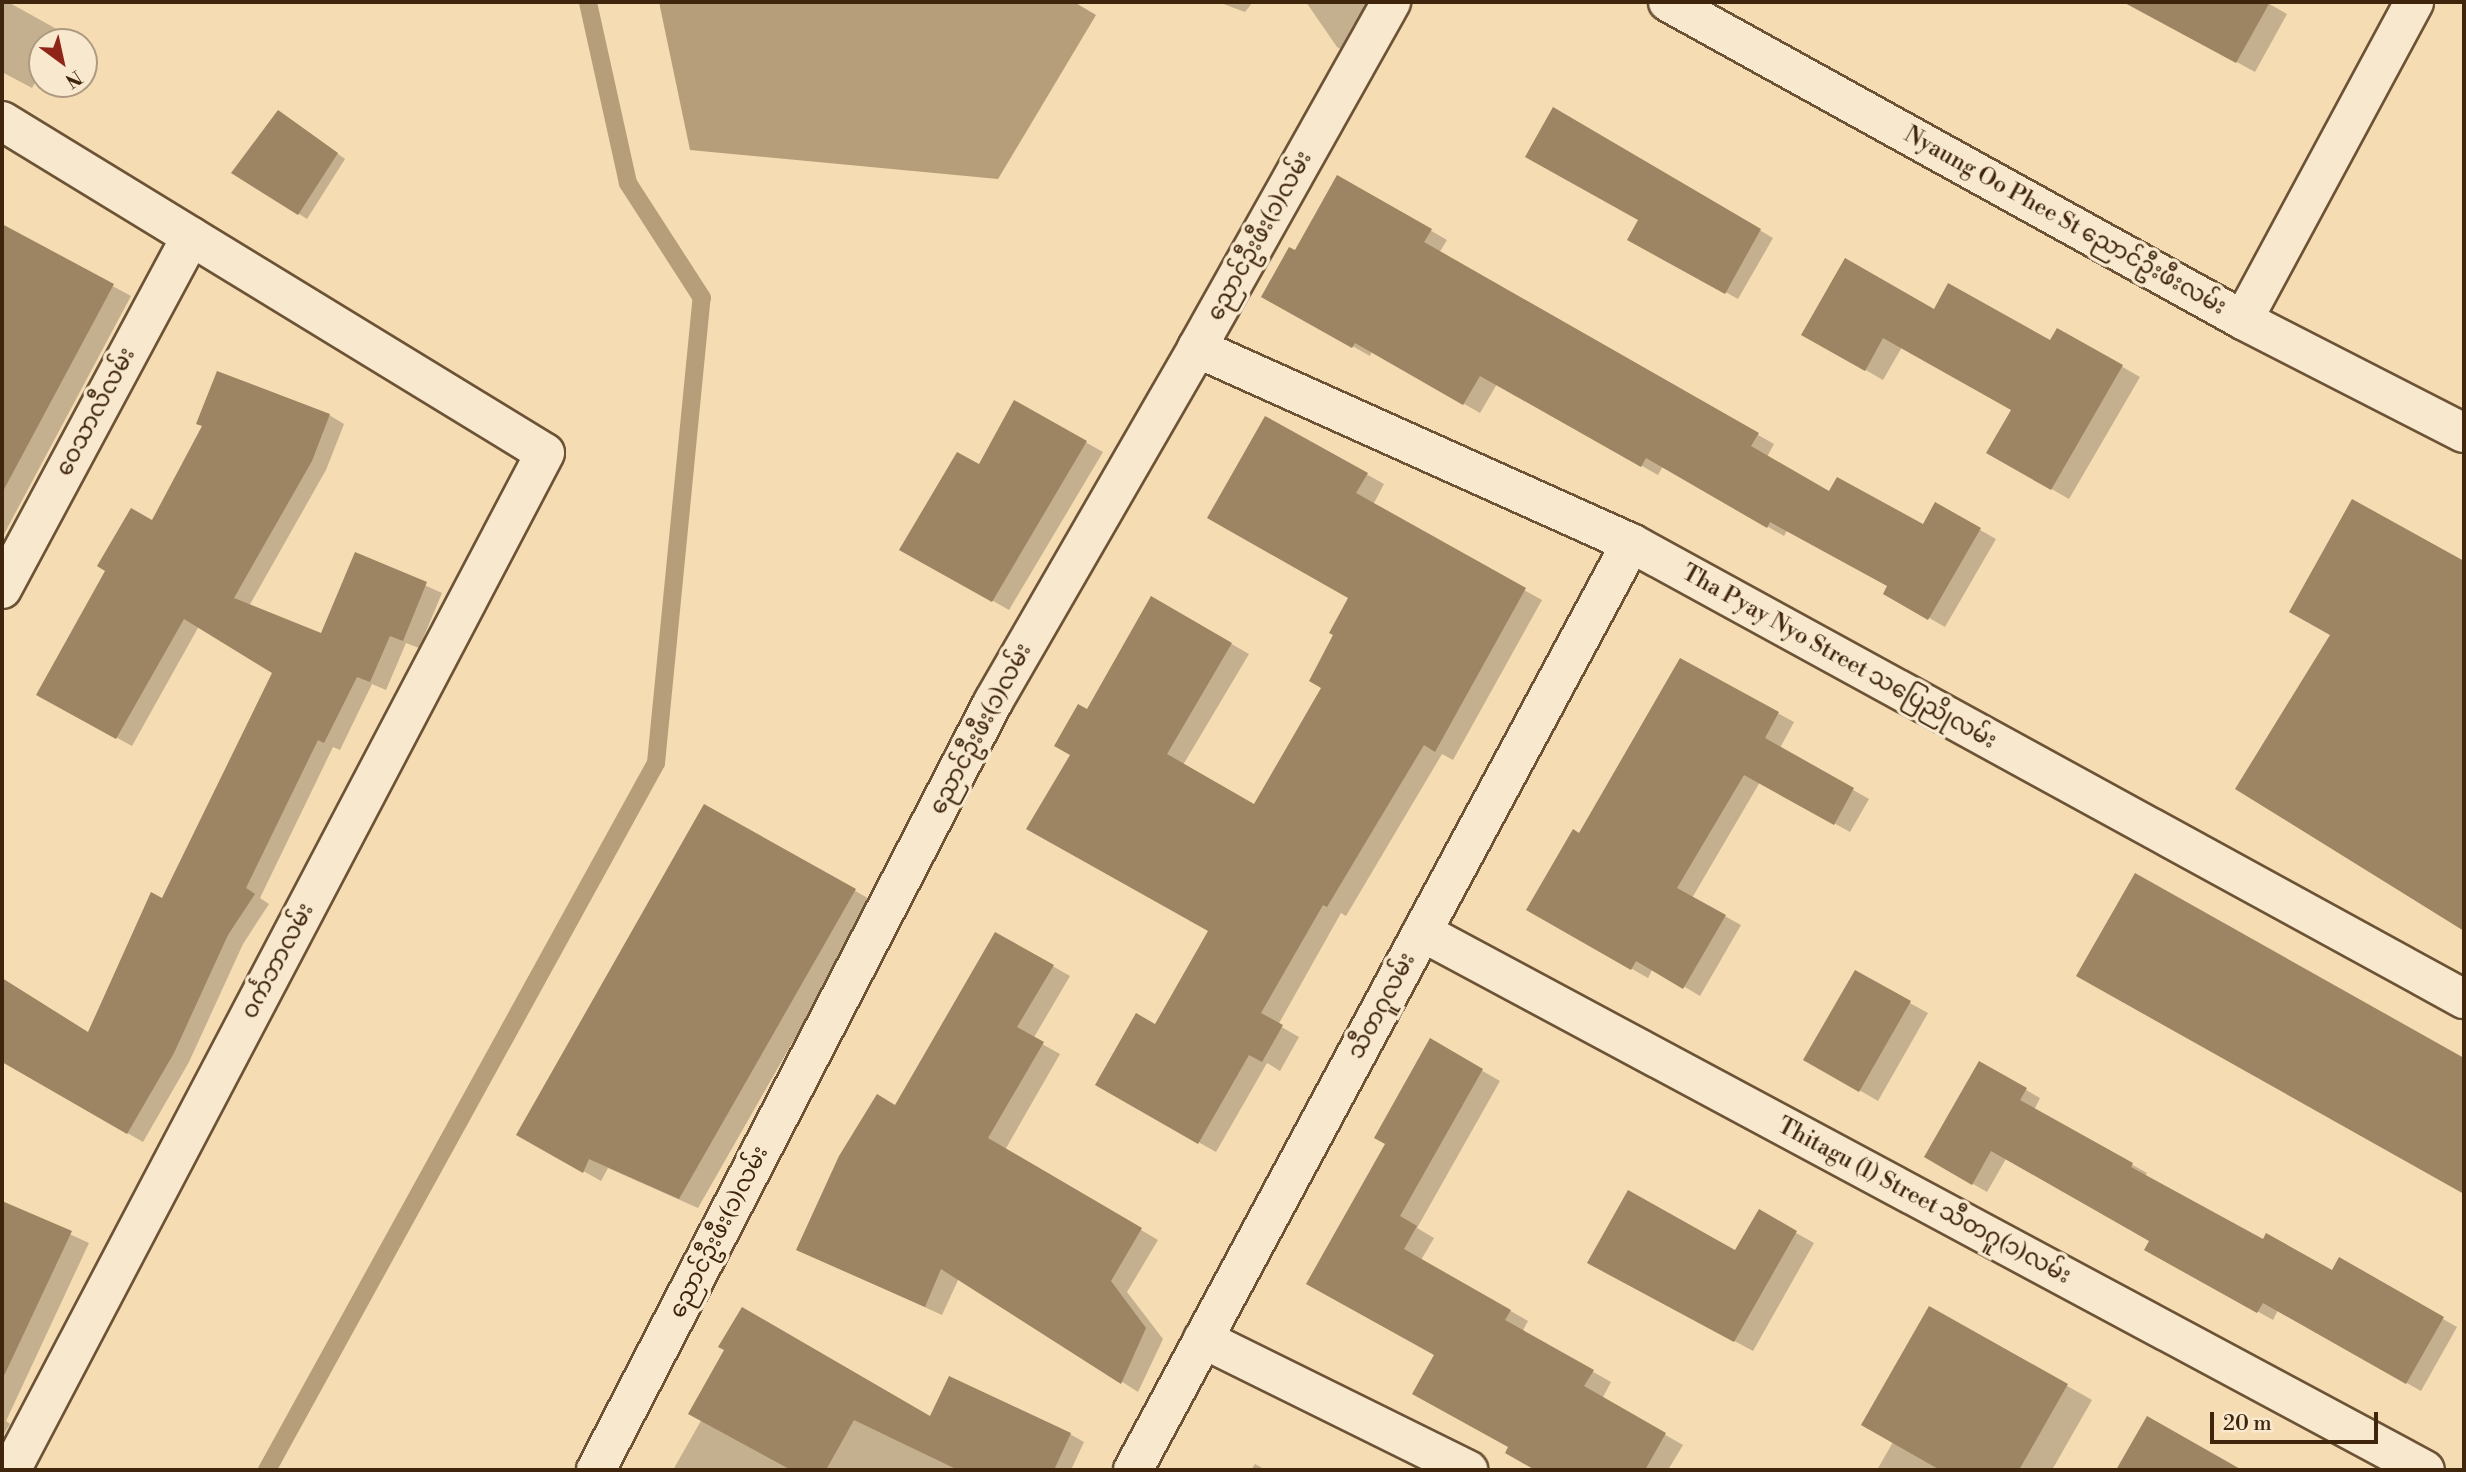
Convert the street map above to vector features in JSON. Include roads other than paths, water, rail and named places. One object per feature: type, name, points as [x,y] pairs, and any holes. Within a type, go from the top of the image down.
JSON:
[{"type":"street","name":"ညောင်ဦးဖီး(၁)လမ်း","points":[[596,1470],[993,702],[1197,348],[1391,2]]},
{"type":"street","name":"Nyaung Oo Phee St ညောင်ဦးဖီးလမ်း","points":[[1668,2],[2243,320],[2464,433]]},
{"type":"street","points":[[2243,320],[2414,2]]},
{"type":"street","points":[[2,121],[191,236]]},
{"type":"street","name":"ဝင်္ကဘာလမ်း","points":[[12,1470],[545,453],[191,236]]},
{"type":"street","name":"ဝေသာလီလမ်း","points":[[2,589],[191,236]]},
{"type":"street","name":"Tha Pyay Nyo Street သပြေညိုလမ်း","points":[[1197,348],[1631,542],[2464,999]]},
{"type":"street","name":"သီတဂူလမ်း","points":[[1133,1470],[1631,542]]},
{"type":"street","name":"Thitagu (1) Street သီတဂူ(၁)လမ်း","points":[[1422,932],[2425,1470]]},
{"type":"street","points":[[1203,1339],[1468,1470]]},
{"type":"waterway","points":[[267,1470],[656,763],[702,298],[628,183],[588,2]]}]
